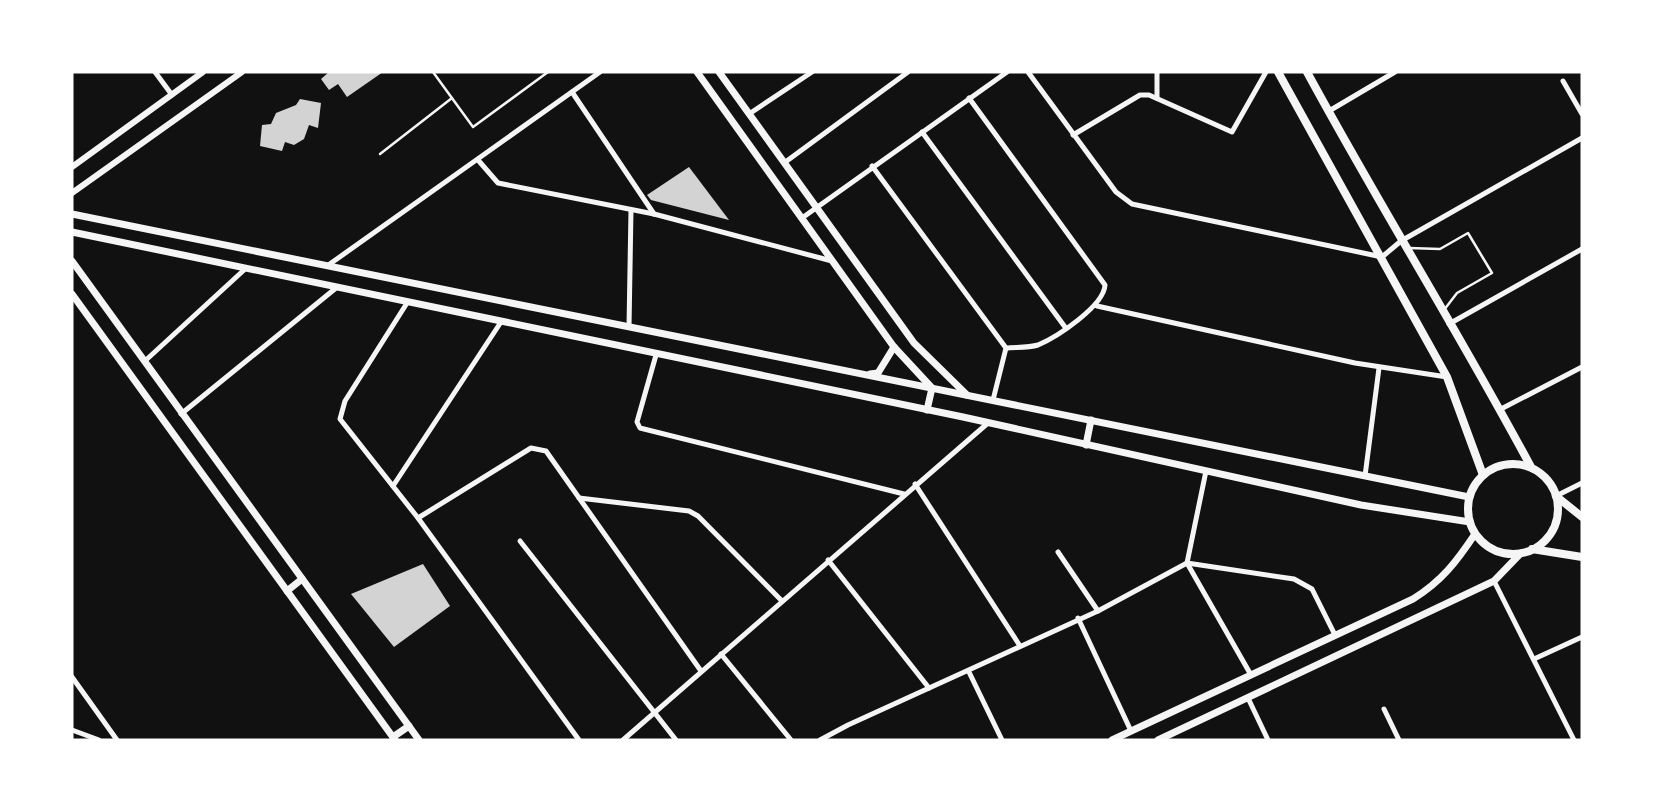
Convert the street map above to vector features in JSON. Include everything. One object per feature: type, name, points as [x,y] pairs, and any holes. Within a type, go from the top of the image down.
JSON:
[{"type":"main road","points":[[697,72],[896,351],[932,388]]},
{"type":"main road","points":[[719,72],[914,343],[968,395]]},
{"type":"main road","points":[[1278,72],[1447,377],[1483,475]]},
{"type":"main road","points":[[1307,72],[1442,313],[1501,409],[1531,467]]},
{"type":"main road","points":[[72,214],[1469,497]]},
{"type":"main road","points":[[72,232],[244,270],[927,410],[1361,505],[1470,522]]},
{"type":"main road","points":[[72,261],[419,740]]},
{"type":"main road","points":[[72,294],[394,739],[409,726]]},
{"type":"main road","points":[[867,375],[878,373],[896,351],[914,343]]},
{"type":"main road","points":[[927,410],[932,388]]},
{"type":"main road","points":[[1086,445],[1091,420]]},
{"type":"main road","points":[[1582,517],[1556,496],[1542,474],[1531,467],[1506,464],[1483,475],[1469,497],[1470,522],[1475,534],[1495,550],[1521,553],[1532,550],[1582,557]]},
{"type":"main road","points":[[1532,550],[1551,533],[1556,521],[1556,496]]},
{"type":"main road","points":[[1112,740],[1413,599],[1438,583],[1475,534]]},
{"type":"main road","points":[[1158,740],[1494,580],[1521,553]]},
{"type":"main road","points":[[287,591],[303,579]]},
{"type":"street","points":[[155,72],[172,95]]},
{"type":"street","points":[[72,167],[203,72]]},
{"type":"street","points":[[72,193],[242,72]]},
{"type":"street","points":[[327,266],[600,72]]},
{"type":"street","points":[[749,114],[812,72]]},
{"type":"street","points":[[784,163],[908,72]]},
{"type":"street","points":[[802,218],[1007,72]]},
{"type":"street","points":[[1028,72],[1116,192],[1132,204],[1382,257],[1582,138]]},
{"type":"street","points":[[1157,72],[1157,98]]},
{"type":"street","points":[[1073,135],[1132,98],[1149,95],[1232,132],[1266,72]]},
{"type":"street","points":[[1329,111],[1395,72]]},
{"type":"street","points":[[1563,81],[1582,114]]},
{"type":"street","points":[[572,92],[654,214]]},
{"type":"street","points":[[969,99],[1101,276],[1105,293],[1097,306],[1040,344],[1006,348]]},
{"type":"street","points":[[922,132],[1065,327]]},
{"type":"street","points":[[478,160],[498,183],[654,214],[833,261]]},
{"type":"street","points":[[872,166],[1006,348]]},
{"type":"street","points":[[629,327],[631,210]]},
{"type":"street","points":[[1449,324],[1582,249]]},
{"type":"street","points":[[146,360],[244,270]]},
{"type":"street","points":[[181,414],[336,288]]},
{"type":"street","points":[[407,303],[345,401],[340,419],[418,518],[579,740]]},
{"type":"street","points":[[1097,306],[1379,368],[1447,377]]},
{"type":"street","points":[[393,486],[501,322]]},
{"type":"street","points":[[993,400],[1006,348]]},
{"type":"street","points":[[656,355],[637,422],[640,428],[904,494]]},
{"type":"street","points":[[1501,409],[1582,367]]},
{"type":"street","points":[[1365,476],[1379,368]]},
{"type":"street","points":[[623,740],[988,423]]},
{"type":"street","points":[[418,518],[531,448],[539,447],[546,451],[701,671]]},
{"type":"street","points":[[1206,471],[1187,563],[1251,676]]},
{"type":"street","points":[[915,484],[1020,646]]},
{"type":"street","points":[[1556,496],[1582,484]]},
{"type":"street","points":[[579,499],[689,511],[698,516],[782,601]]},
{"type":"street","points":[[520,541],[676,740]]},
{"type":"street","points":[[1058,552],[1098,611]]},
{"type":"street","points":[[828,560],[929,688]]},
{"type":"street","points":[[820,740],[1098,611],[1187,563],[1294,579],[1306,584],[1312,589],[1335,635]]},
{"type":"street","points":[[1494,580],[1574,740]]},
{"type":"street","points":[[1078,618],[1131,731]]},
{"type":"street","points":[[1534,659],[1582,637]]},
{"type":"street","points":[[721,654],[791,740]]},
{"type":"street","points":[[969,672],[1002,740]]},
{"type":"street","points":[[72,677],[117,740]]},
{"type":"street","points":[[1248,698],[1268,740]]},
{"type":"street","points":[[1384,709],[1399,740]]},
{"type":"street","points":[[72,730],[99,740]]},
{"type":"lane","points":[[433,72],[472,127],[548,72]]},
{"type":"lane","points":[[380,154],[452,98]]},
{"type":"lane","points":[[1404,244],[1440,249],[1468,233],[1492,273],[1457,293],[1442,313]]},
{"type":"building","points":[[329,72],[383,72],[347,97],[338,84],[329,90],[321,79]]},
{"type":"building","points":[[300,99],[321,103],[318,128],[309,125],[304,139],[294,145],[285,142],[282,151],[260,146],[262,125],[271,124],[276,113],[296,105]]},
{"type":"building","points":[[689,167],[729,220],[651,200],[647,195]]},
{"type":"building","points":[[423,564],[450,606],[394,647],[351,594]]}]
